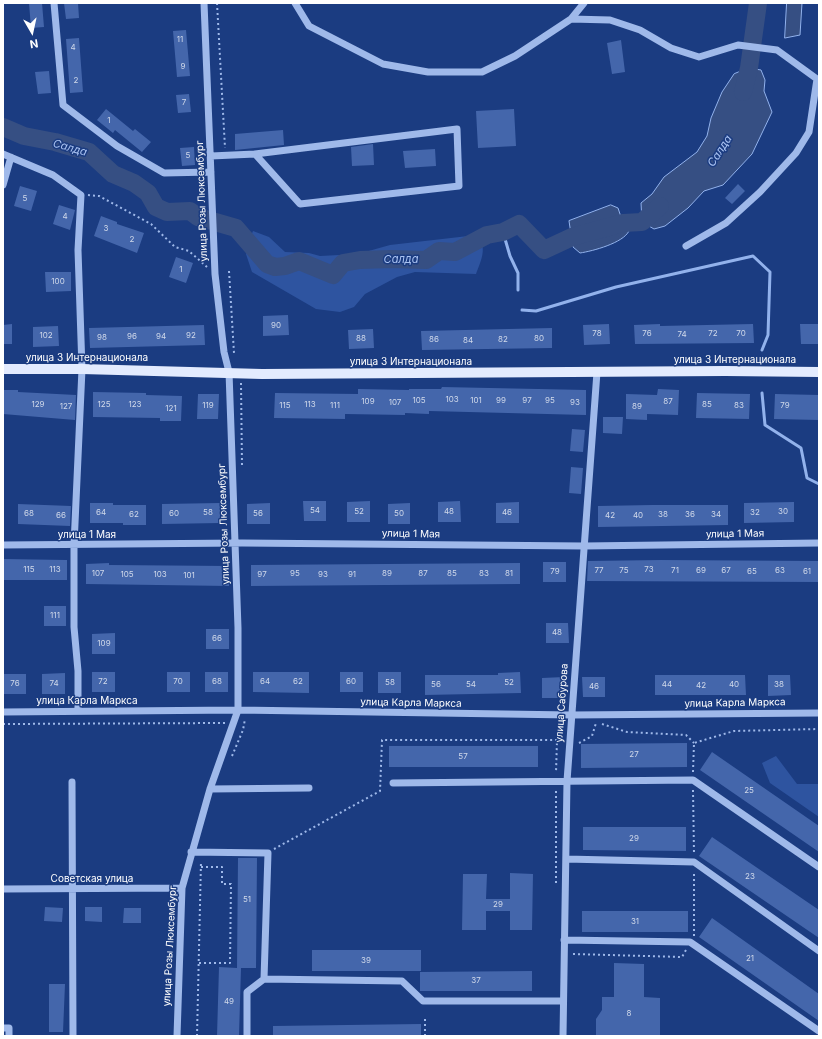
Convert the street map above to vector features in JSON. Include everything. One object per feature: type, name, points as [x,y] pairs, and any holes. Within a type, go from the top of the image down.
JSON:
[{"type":"main road","name":"улица 3 Интернационала","points":[[3,369],[82,369],[262,374],[725,371],[819,372]]},
{"type":"street","points":[[54,3],[63,105],[117,146],[164,173],[212,172]]},
{"type":"street","name":"улица Розы Люксембург","points":[[177,1036],[182,888],[210,788],[238,710],[238,628],[229,372],[224,352],[215,274],[204,3]]},
{"type":"street","points":[[295,3],[309,26],[383,64],[428,72],[482,72],[515,56],[571,19],[584,3]]},
{"type":"street","points":[[571,19],[610,20],[640,30],[670,48],[699,57],[738,45],[777,50],[818,80],[809,132],[796,153],[760,192],[726,223],[686,246]]},
{"type":"street","points":[[211,156],[255,154],[457,129],[459,186],[300,204],[255,154]]},
{"type":"street","points":[[3,154],[53,175],[81,195],[78,250],[82,369],[74,545],[74,627],[78,671],[78,711]]},
{"type":"street","points":[[3,185],[11,157]]},
{"type":"street","name":"улица Сабурова","points":[[563,1036],[567,781],[598,372]]},
{"type":"street","name":"улица 1 Мая","points":[[3,544],[74,545],[234,543],[584,546],[819,543]]},
{"type":"street","name":"улица Карла Маркса","points":[[3,712],[238,710],[571,715],[819,712]]},
{"type":"street","points":[[393,783],[693,780],[819,867]]},
{"type":"street","points":[[72,782],[73,1036]]},
{"type":"street","points":[[210,788],[309,788]]},
{"type":"street","points":[[191,852],[268,853],[264,979]]},
{"type":"street","points":[[566,859],[694,862],[819,951]]},
{"type":"street","name":"Советская улица","points":[[3,889],[182,888]]},
{"type":"street","points":[[564,940],[690,942],[819,1031]]},
{"type":"street","points":[[247,1036],[247,992],[264,979],[402,981],[423,1001],[563,1001]]},
{"type":"street","points":[[3,1028],[9,1028],[9,1036]]},
{"type":"path","points":[[217,3],[225,155]]},
{"type":"path","points":[[81,195],[99,196],[151,224],[175,247],[189,251],[215,274]]},
{"type":"path","points":[[596,715],[596,722],[627,732],[686,735],[694,744]]},
{"type":"path","points":[[3,724],[224,723],[243,730]]},
{"type":"path","points":[[268,853],[380,791],[382,740],[557,740],[556,883]]},
{"type":"path","points":[[197,1036],[201,852]]},
{"type":"path","points":[[199,963],[230,963],[231,884],[222,884],[222,867],[201,867]]},
{"type":"path","points":[[425,1016],[425,1036]]},
{"type":"shaded area","points":[[253,231],[269,237],[285,252],[309,253],[320,256],[358,254],[390,245],[477,235],[483,249],[476,274],[415,272],[397,277],[365,294],[354,307],[340,312],[316,309],[252,272],[246,254],[248,243]]},
{"type":"shaded area","points":[[776,756],[797,784],[819,784],[819,817],[770,783],[762,763]]},
{"type":"water","points":[[787,3],[802,3],[800,35],[785,38]]},
{"type":"water","points":[[749,68],[761,70],[765,80],[764,91],[772,112],[752,154],[723,185],[704,191],[688,208],[665,226],[654,229],[642,222],[641,203],[652,194],[664,177],[697,152],[707,136],[711,118],[722,92],[734,74]]},
{"type":"water","points":[[611,205],[618,208],[623,223],[629,231],[621,239],[614,243],[580,253],[573,247],[569,221]]},
{"type":"building","points":[[29,3],[42,3],[44,27],[31,28]]},
{"type":"building","points":[[64,3],[78,3],[79,18],[66,19]]},
{"type":"building","points":[[186,30],[190,76],[177,77],[173,31]]},
{"type":"building","points":[[79,38],[83,92],[70,93],[66,39]]},
{"type":"building","points":[[621,40],[625,72],[612,74],[607,43]]},
{"type":"building","points":[[49,71],[51,93],[38,94],[35,72]]},
{"type":"building","points":[[189,94],[191,112],[178,113],[176,95]]},
{"type":"building","points":[[106,109],[133,131],[135,129],[151,142],[142,152],[115,130],[113,133],[97,120]]},
{"type":"building","points":[[514,109],[516,146],[478,148],[476,111]]},
{"type":"building","points":[[283,130],[284,145],[235,150],[235,134]]},
{"type":"building","points":[[373,144],[374,165],[352,166],[351,147]]},
{"type":"building","points":[[194,147],[195,165],[182,166],[180,148]]},
{"type":"building","points":[[435,149],[436,166],[405,168],[403,151]]},
{"type":"building","points":[[738,184],[745,191],[732,204],[725,198]]},
{"type":"building","points":[[20,186],[37,191],[31,211],[14,206]]},
{"type":"building","points":[[59,205],[75,210],[70,230],[53,224]]},
{"type":"building","points":[[101,216],[117,222],[117,224],[144,233],[137,253],[94,236]]},
{"type":"building","points":[[176,257],[193,263],[186,283],[169,277]]},
{"type":"building","points":[[45,272],[71,272],[71,291],[46,292]]},
{"type":"building","points":[[288,315],[289,335],[263,336],[263,316]]},
{"type":"building","points":[[12,324],[12,344],[3,344],[3,325]]},
{"type":"building","points":[[609,324],[610,344],[584,345],[583,325]]},
{"type":"building","points":[[660,324],[660,326],[753,324],[754,343],[635,344],[634,325]]},
{"type":"building","points":[[800,324],[819,324],[819,344],[801,344]]},
{"type":"building","points":[[204,325],[205,345],[90,348],[89,328]]},
{"type":"building","points":[[58,326],[59,346],[33,347],[33,327]]},
{"type":"building","points":[[552,328],[552,348],[422,350],[421,331]]},
{"type":"building","points":[[373,329],[374,348],[349,349],[348,330]]},
{"type":"building","points":[[442,387],[586,390],[586,415],[429,411],[429,414],[405,413],[405,415],[345,414],[345,419],[274,418],[275,393],[358,394],[358,389],[409,390],[441,389]]},
{"type":"building","points":[[658,389],[679,390],[678,415],[647,414],[647,420],[626,419],[626,394],[657,395]]},
{"type":"building","points":[[3,390],[76,395],[75,420],[3,414]]},
{"type":"building","points":[[93,392],[146,393],[146,395],[182,396],[181,421],[160,421],[160,418],[93,417]]},
{"type":"building","points":[[697,393],[750,394],[749,419],[696,418]]},
{"type":"building","points":[[198,394],[219,394],[218,419],[197,419]]},
{"type":"building","points":[[775,394],[819,395],[819,420],[774,419]]},
{"type":"building","points":[[603,417],[623,417],[622,434],[603,433]]},
{"type":"building","points":[[572,429],[585,430],[583,452],[570,451]]},
{"type":"building","points":[[571,467],[583,468],[581,494],[569,493]]},
{"type":"building","points":[[303,501],[326,501],[326,521],[304,521]]},
{"type":"building","points":[[370,501],[370,522],[347,522],[347,502]]},
{"type":"building","points":[[460,501],[461,522],[438,522],[438,502]]},
{"type":"building","points":[[519,502],[519,523],[496,523],[496,503]]},
{"type":"building","points":[[794,502],[794,522],[744,523],[744,503]]},
{"type":"building","points":[[90,503],[146,505],[146,525],[90,523]]},
{"type":"building","points":[[220,503],[220,523],[162,524],[162,504]]},
{"type":"building","points":[[270,503],[270,524],[247,524],[247,504]]},
{"type":"building","points":[[410,503],[410,524],[388,524],[388,504]]},
{"type":"building","points":[[18,504],[71,506],[70,526],[18,524]]},
{"type":"building","points":[[728,505],[728,525],[598,527],[598,506]]},
{"type":"building","points":[[3,559],[67,560],[67,580],[3,580]]},
{"type":"building","points":[[588,561],[818,561],[818,582],[587,581]]},
{"type":"building","points":[[543,562],[566,562],[566,582],[543,582]]},
{"type":"building","points":[[109,563],[109,565],[229,566],[229,586],[86,584],[86,564]]},
{"type":"building","points":[[520,563],[520,584],[251,586],[251,565]]},
{"type":"building","points":[[44,606],[66,606],[66,626],[44,626]]},
{"type":"building","points":[[546,623],[568,623],[569,643],[546,643]]},
{"type":"building","points":[[206,629],[229,629],[229,649],[206,649]]},
{"type":"building","points":[[115,633],[115,654],[92,654],[92,634]]},
{"type":"building","points":[[92,672],[115,672],[115,692],[92,692]]},
{"type":"building","points":[[167,672],[190,672],[190,692],[167,692]]},
{"type":"building","points":[[205,672],[228,672],[228,692],[205,692]]},
{"type":"building","points":[[253,672],[309,672],[309,693],[253,692]]},
{"type":"building","points":[[340,672],[363,672],[363,692],[340,692]]},
{"type":"building","points":[[378,672],[401,672],[401,693],[378,693]]},
{"type":"building","points":[[520,672],[521,693],[425,695],[425,675],[498,675],[498,673]]},
{"type":"building","points":[[65,673],[65,694],[42,694],[42,674]]},
{"type":"building","points":[[3,674],[26,674],[26,694],[4,694]]},
{"type":"building","points":[[655,675],[745,675],[746,695],[655,695]]},
{"type":"building","points":[[768,675],[790,675],[791,695],[768,696]]},
{"type":"building","points":[[564,677],[564,698],[542,698],[542,678]]},
{"type":"building","points":[[582,677],[605,677],[605,697],[583,697]]},
{"type":"building","points":[[687,743],[687,767],[581,768],[581,744]]},
{"type":"building","points":[[389,746],[538,746],[538,767],[389,767]]},
{"type":"building","points":[[712,752],[819,826],[819,852],[700,770]]},
{"type":"building","points":[[583,827],[686,827],[686,851],[583,850]]},
{"type":"building","points":[[712,837],[819,910],[819,938],[699,856]]},
{"type":"building","points":[[238,858],[257,858],[256,968],[241,968],[239,1036],[217,1036],[219,967],[237,968]]},
{"type":"building","points":[[510,873],[533,874],[532,930],[510,930],[510,911],[486,911],[486,930],[462,930],[463,874],[487,874],[486,899],[510,899]]},
{"type":"building","points":[[45,907],[63,908],[62,922],[44,921]]},
{"type":"building","points":[[85,907],[102,907],[102,922],[85,921]]},
{"type":"building","points":[[124,908],[141,908],[141,923],[123,923]]},
{"type":"building","points":[[582,911],[688,911],[688,932],[582,932]]},
{"type":"building","points":[[712,918],[819,994],[819,1021],[699,937]]},
{"type":"building","points":[[312,950],[421,950],[421,971],[312,971]]},
{"type":"building","points":[[614,963],[644,964],[644,997],[660,998],[660,1036],[596,1036],[596,1019],[602,1010],[602,997],[614,997]]},
{"type":"building","points":[[532,971],[532,991],[420,991],[420,972]]},
{"type":"building","points":[[49,984],[65,984],[63,1032],[49,1032]]},
{"type":"building","points":[[421,1024],[421,1036],[273,1036],[273,1026]]},
{"type":"waterway","name":"Салда","points":[[743,92],[749,68],[758,3]]},
{"type":"waterway","name":"Салда","points":[[3,127],[24,136],[55,142],[89,152],[113,174],[134,183],[148,193],[156,207],[167,212],[190,211],[198,217],[236,228],[267,264],[275,267],[285,266],[299,261],[333,275],[343,263],[360,260],[426,260],[439,251],[455,252],[487,235],[503,232],[519,224],[544,250],[572,237],[623,223],[642,222],[660,206]]},
{"type":"waterway","points":[[503,232],[510,256],[518,273],[518,290]]},
{"type":"waterway","points":[[522,310],[536,311],[616,287],[753,256],[770,272],[768,335],[762,350]]},
{"type":"waterway","points":[[762,393],[765,425],[801,448],[807,478],[819,484]]}]
